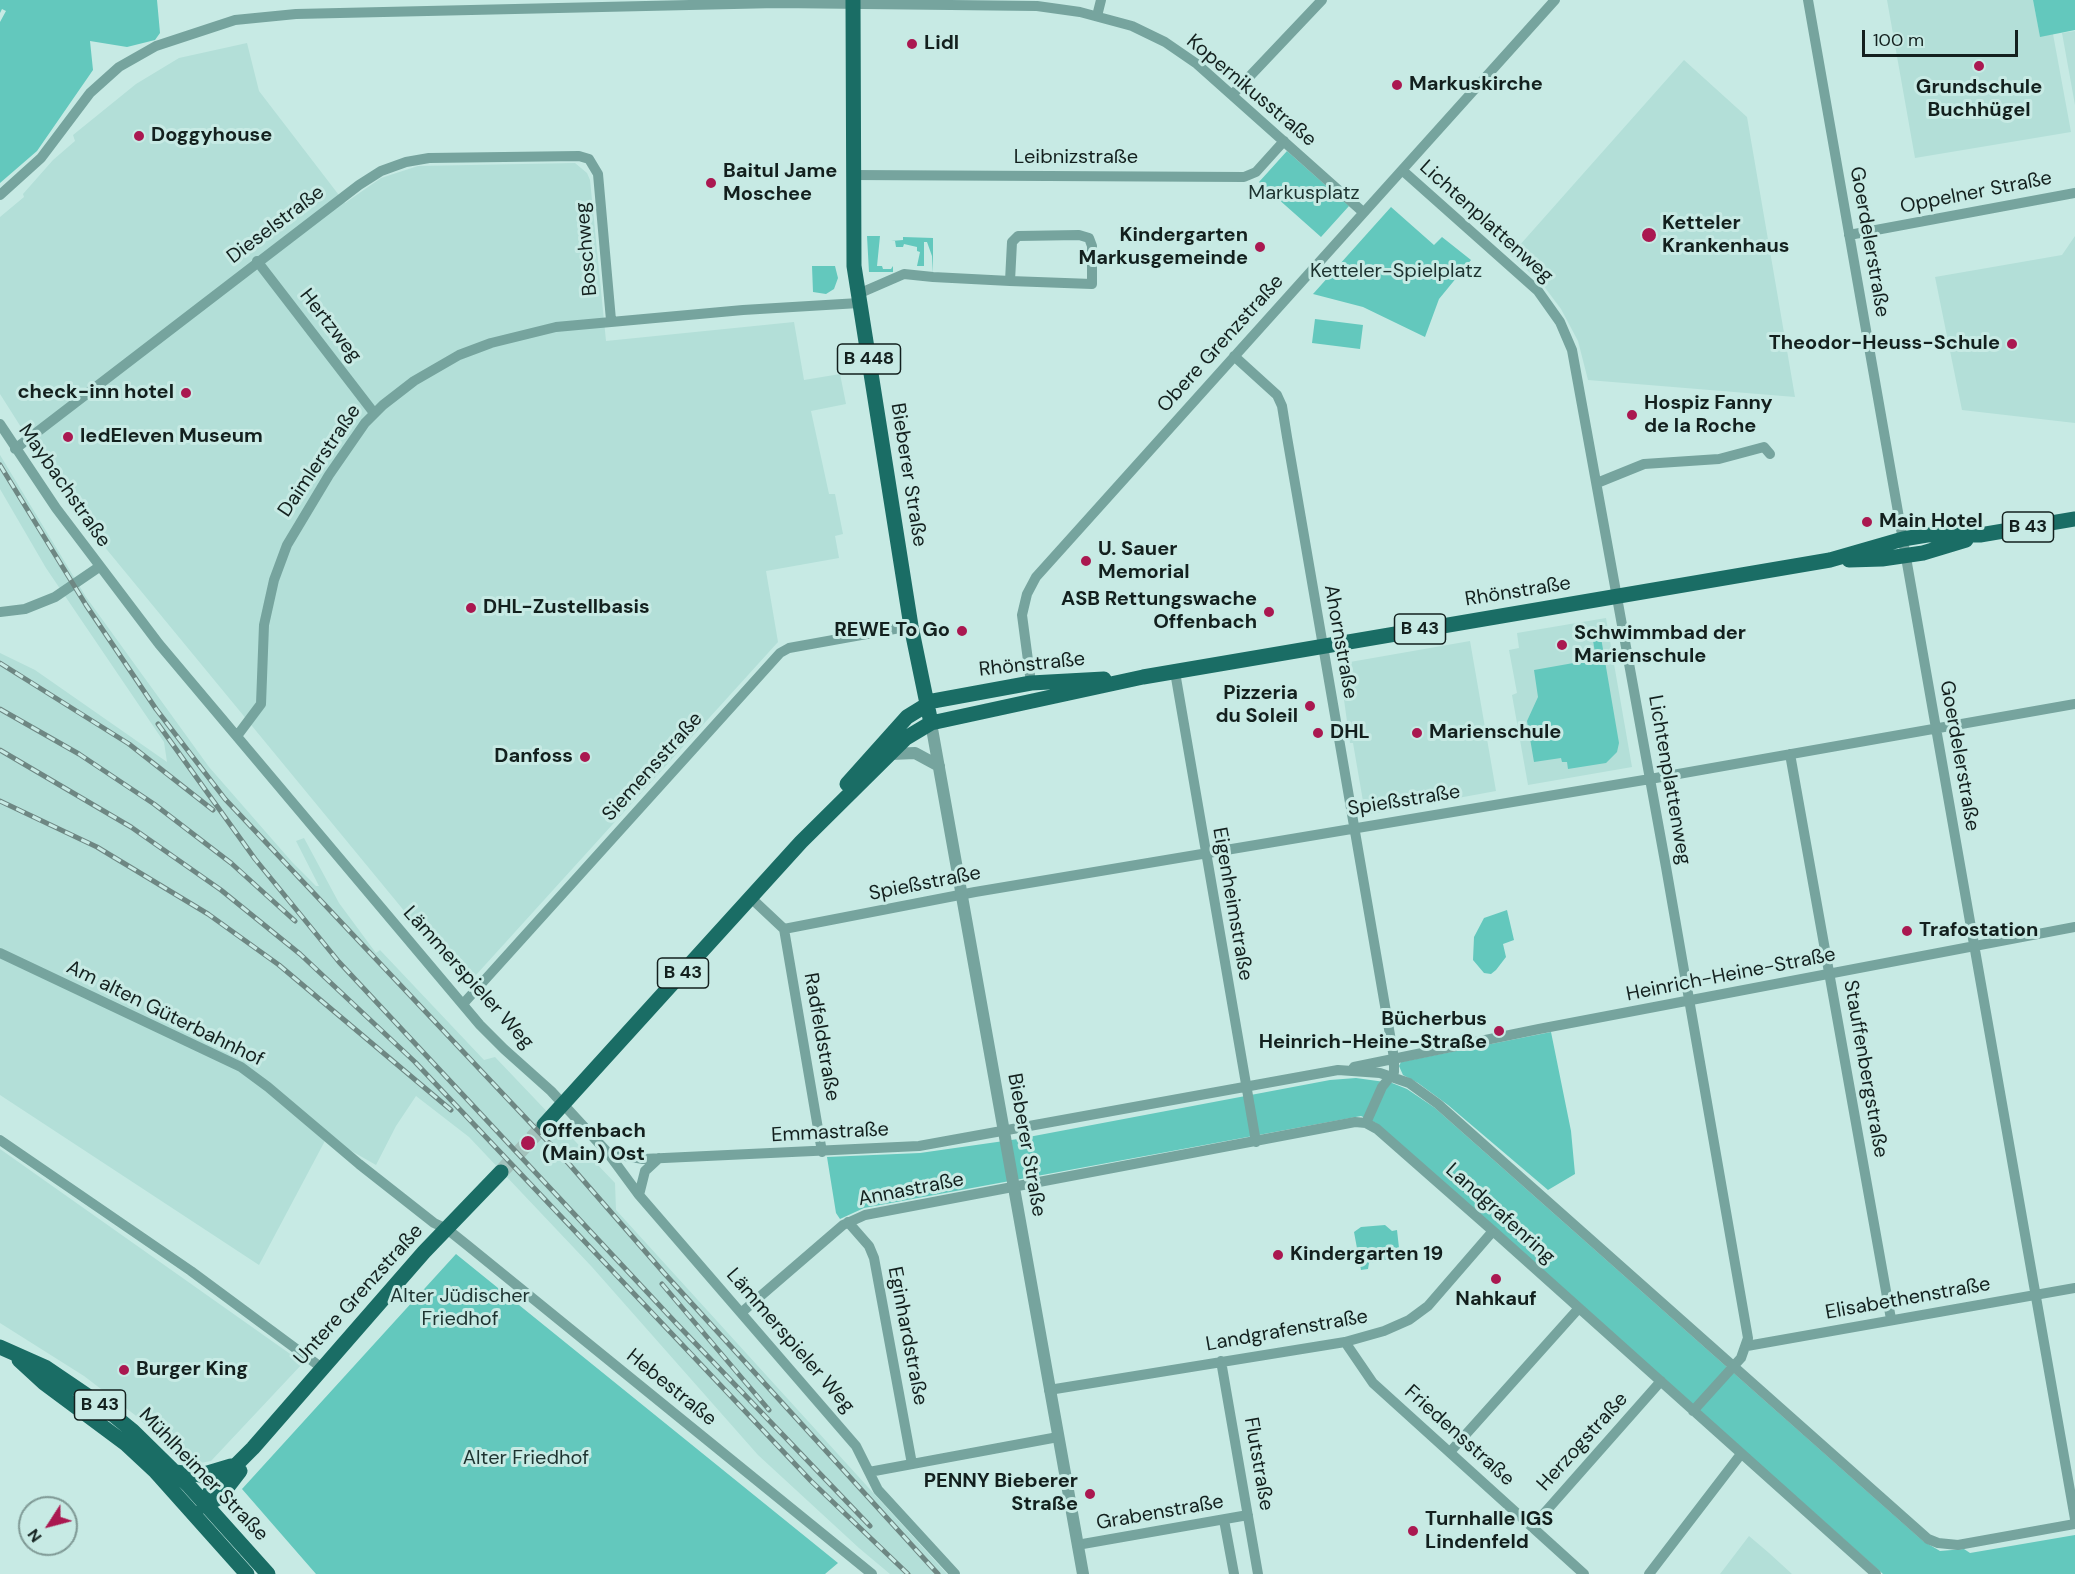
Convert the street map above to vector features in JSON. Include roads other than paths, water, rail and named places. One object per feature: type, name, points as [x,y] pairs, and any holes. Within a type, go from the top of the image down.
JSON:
[{"type":"main road","name":"Bieberer Straße","points":[[853,2],[853,244],[859,299],[911,626],[927,704]]},
{"type":"main road","name":"Rhönstraße","points":[[1830,560],[1906,556],[1980,535],[2075,519]]},
{"type":"main road","name":"Rhönstraße","points":[[931,723],[1143,677],[1830,560],[1903,539],[1980,535]]},
{"type":"main road","name":"Rhönstraße","points":[[927,704],[942,698],[1030,683],[1143,677]]},
{"type":"main road","name":"B 448","points":[[927,704],[931,723]]},
{"type":"main road","name":"B 43","points":[[544,1125],[801,842],[851,779],[898,727],[927,704]]},
{"type":"main road","name":"B 43","points":[[801,842],[906,738],[931,723]]},
{"type":"main road","name":"Untere Grenzstraße","points":[[200,1510],[210,1492],[253,1448],[322,1368],[501,1172]]},
{"type":"main road","name":"Mühlheimer Straße","points":[[6,1350],[45,1367],[101,1405],[152,1448],[176,1472],[200,1510],[247,1574]]},
{"type":"main road","name":"Mühlheimer Straße","points":[[6,1350],[44,1383],[126,1444],[268,1574]]},
{"type":"main road","name":"Untere Grenzstraße","points":[[200,1510],[220,1497],[239,1474],[253,1448]]},
{"type":"main road","points":[[176,1472],[201,1475],[235,1464]]},
{"type":"street","points":[[1097,16],[1101,0]]},
{"type":"street","points":[[1232,95],[1322,0]]},
{"type":"street","name":"Obere Grenzstraße","points":[[1030,683],[1021,621],[1022,608],[1032,584],[1555,0]]},
{"type":"street","name":"Goerdelerstraße","points":[[1808,0],[2075,1519]]},
{"type":"street","name":"Kopernikusstraße","points":[[0,195],[41,158],[90,93],[119,67],[158,45],[235,20],[296,14],[853,2],[1037,6],[1097,16],[1132,26],[1165,42],[1190,59],[1363,212]]},
{"type":"street","name":"Leibnizstraße","points":[[852,175],[1244,177],[1256,172],[1284,141]]},
{"type":"street","name":"Dieselstraße","points":[[15,449],[257,261],[381,171],[406,162],[429,159],[579,156],[593,163],[598,174]]},
{"type":"street","name":"Lichtenplattenweg","points":[[1402,170],[1528,282],[1557,316],[1575,363],[1650,778],[1746,1328],[1747,1346]]},
{"type":"street","name":"Boschweg","points":[[598,174],[611,320]]},
{"type":"street","name":"Oppelner Straße","points":[[1849,235],[2075,193]]},
{"type":"street","name":"Daimlerstraße","points":[[237,736],[261,704],[264,626],[283,554],[335,465],[374,413],[420,376],[475,349],[537,330],[611,320],[859,299],[904,274],[1010,281],[1092,284],[1092,246],[1089,238],[1079,235],[1018,236],[1012,242],[1010,281]]},
{"type":"street","name":"Hertzweg","points":[[257,261],[374,413]]},
{"type":"street","name":"Ahornstraße","points":[[1234,356],[1272,389],[1282,406],[1394,1058],[1395,1069],[1382,1087],[1366,1123]]},
{"type":"street","name":"Maybachstraße","points":[[0,424],[15,449],[99,567]]},
{"type":"street","points":[[1597,483],[1633,467],[1654,463],[1719,459],[1764,447],[1770,454]]},
{"type":"street","points":[[0,612],[26,609],[55,597],[99,567]]},
{"type":"street","name":"Lämmerspieler Weg","points":[[99,567],[237,736],[463,1004],[498,1044],[564,1104],[608,1153],[639,1195],[856,1446],[878,1490],[955,1574]]},
{"type":"street","name":"Siemensstraße","points":[[463,1004],[780,653],[789,648],[911,626]]},
{"type":"street","name":"Eigenheimstraße","points":[[1175,672],[1256,1142]]},
{"type":"street","name":"Spießstraße","points":[[784,929],[1205,852],[2075,704]]},
{"type":"street","name":"Bieberer Straße","points":[[931,723],[1012,1188],[1083,1574]]},
{"type":"street","points":[[891,754],[915,753],[939,766]]},
{"type":"street","name":"Stauffenbergstraße","points":[[1790,754],[1891,1319]]},
{"type":"street","points":[[751,898],[784,929]]},
{"type":"street","name":"Heinrich-Heine-Straße","points":[[1394,1058],[2075,927]]},
{"type":"street","name":"Radfeldstraße","points":[[784,929],[822,1152]]},
{"type":"street","name":"Am alten Güterbahnhof","points":[[0,953],[241,1067],[416,1209],[447,1229]]},
{"type":"street","name":"Landgrafenring","points":[[1002,1132],[1347,1070],[1394,1058]]},
{"type":"street","name":"Landgrafenring","points":[[1347,1070],[1391,1076],[1418,1089],[1438,1104],[1933,1542],[1958,1545],[2075,1524]]},
{"type":"street","points":[[1012,1188],[1355,1122],[1366,1123]]},
{"type":"street","name":"Landgrafenring","points":[[1366,1123],[1377,1129],[1493,1231],[1876,1574]]},
{"type":"street","name":"Emmastraße","points":[[608,1153],[633,1158],[660,1158],[822,1152],[934,1144],[1002,1132]]},
{"type":"street","points":[[0,1140],[191,1271],[322,1368]]},
{"type":"street","points":[[639,1195],[645,1171],[660,1158]]},
{"type":"street","name":"Annastraße","points":[[742,1312],[848,1222],[865,1215],[1012,1188]]},
{"type":"street","name":"Eginhardstraße","points":[[848,1222],[869,1246],[876,1265],[912,1464]]},
{"type":"street","name":"Hebestraße","points":[[447,1229],[872,1574]]},
{"type":"street","name":"Landgrafenstraße","points":[[1049,1389],[1345,1342],[1384,1331],[1422,1311],[1493,1231]]},
{"type":"street","name":"Elisabethenstraße","points":[[1747,1346],[2075,1287]]},
{"type":"street","points":[[1450,1452],[1579,1308]]},
{"type":"street","name":"Friedensstraße","points":[[1345,1342],[1373,1383],[1584,1574]]},
{"type":"street","points":[[1693,1411],[1734,1365],[1747,1346]]},
{"type":"street","name":"Flutstraße","points":[[1221,1361],[1258,1574]]},
{"type":"street","name":"Herzogstraße","points":[[1532,1527],[1660,1381]]},
{"type":"street","points":[[869,1472],[1058,1437]]},
{"type":"street","points":[[1649,1574],[1741,1454]]},
{"type":"street","name":"Grabenstraße","points":[[1077,1545],[1248,1515]]},
{"type":"street","points":[[1224,1520],[1234,1574]]},
{"type":"tunnel","points":[[501,1172],[544,1125]]},
{"type":"railway","points":[[0,465],[86,605],[156,709],[225,799],[569,1164],[664,1273],[938,1574]]},
{"type":"railway","points":[[0,663],[129,744],[213,810]]},
{"type":"railway","points":[[0,709],[79,754],[154,804],[231,863],[295,921]]},
{"type":"railway","points":[[158,724],[255,859],[339,962],[675,1322],[870,1526]]},
{"type":"railway","points":[[0,750],[131,827],[221,890],[300,954],[415,1062],[811,1481],[908,1574]]},
{"type":"railway","points":[[0,801],[97,847],[208,914],[279,965],[451,1110]]},
{"type":"railway","points":[[662,1284],[769,1410]]},
{"type":"place","name":"Lidl","points":[[912,44]]},
{"type":"place","name":"Grundschule Buchhügel","points":[[1979,66]]},
{"type":"place","name":"Markuskirche","points":[[1397,85]]},
{"type":"place","name":"Doggyhouse","points":[[139,136]]},
{"type":"place","name":"Baitul Jame Moschee","points":[[711,183]]},
{"type":"place","name":"Ketteler Krankenhaus","points":[[1649,235]]},
{"type":"place","name":"Kindergarten Markusgemeinde","points":[[1260,247]]},
{"type":"place","name":"Theodor-Heuss-Schule","points":[[2012,344]]},
{"type":"place","name":"check-inn hotel","points":[[186,393]]},
{"type":"place","name":"Hospiz Fanny de la Roche","points":[[1632,415]]},
{"type":"place","name":"ledEleven Museum","points":[[68,437]]},
{"type":"place","name":"Main Hotel","points":[[1867,522]]},
{"type":"place","name":"U. Sauer Memorial","points":[[1086,561]]},
{"type":"place","name":"DHL-Zustellbasis","points":[[471,608]]},
{"type":"place","name":"ASB Rettungswache Offenbach","points":[[1269,612]]},
{"type":"place","name":"REWE To Go","points":[[962,631]]},
{"type":"place","name":"Schwimmbad der Marienschule","points":[[1562,645]]},
{"type":"place","name":"Pizzeria du Soleil","points":[[1310,706]]},
{"type":"place","name":"DHL","points":[[1318,733]]},
{"type":"place","name":"Marienschule","points":[[1417,733]]},
{"type":"place","name":"Danfoss","points":[[585,757]]},
{"type":"place","name":"Trafostation","points":[[1907,931]]},
{"type":"place","name":"Bücherbus Heinrich-Heine-Straße","points":[[1499,1031]]},
{"type":"place","name":"Offenbach (Main) Ost","points":[[528,1143]]},
{"type":"place","name":"Kindergarten 19","points":[[1278,1255]]},
{"type":"place","name":"Nahkauf","points":[[1496,1279]]},
{"type":"place","name":"Burger King","points":[[124,1370]]},
{"type":"place","name":"PENNY Bieberer Straße","points":[[1090,1494]]},
{"type":"place","name":"Turnhalle IGS Lindenfeld","points":[[1413,1531]]},
{"type":"park label","name":"Markusplatz","points":[[1304,194]]},
{"type":"park label","name":"Ketteler-Spielplatz","points":[[1396,272]]},
{"type":"park label","name":"Alter Jüdischer Friedhof","points":[[460,1308]]},
{"type":"park label","name":"Alter Friedhof","points":[[526,1459]]}]
